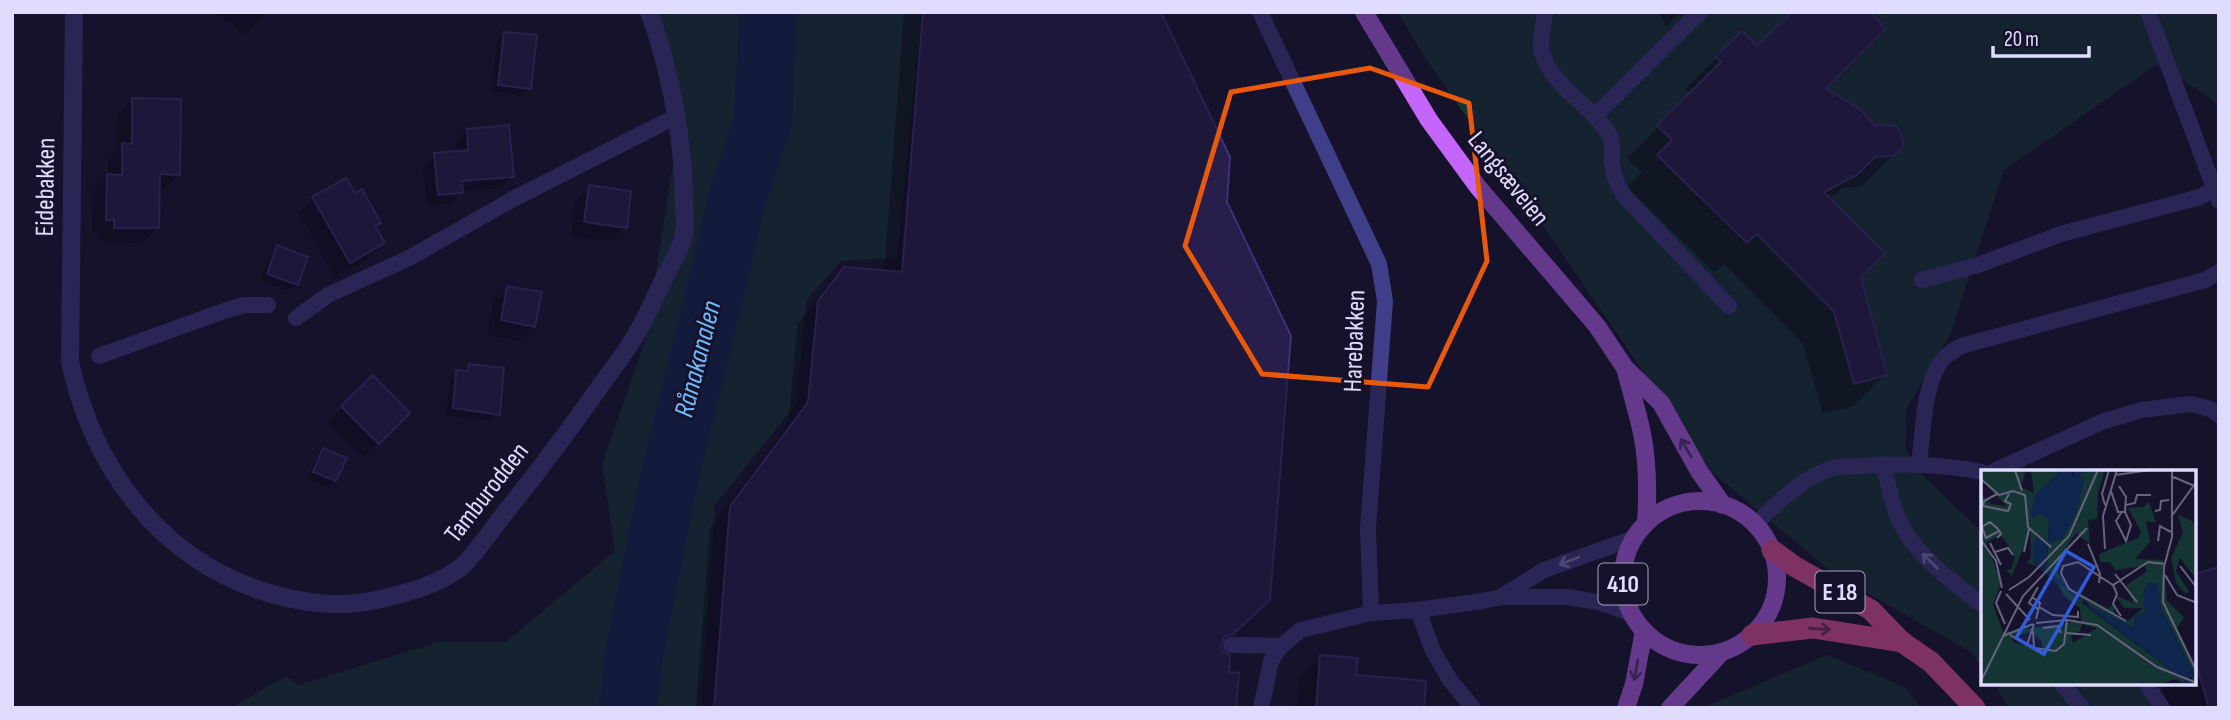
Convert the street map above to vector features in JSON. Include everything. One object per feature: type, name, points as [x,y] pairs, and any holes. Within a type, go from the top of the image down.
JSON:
[{"type":"highway","name":"E 18","points":[[1772,550],[1794,566],[1871,610],[1902,642],[1931,662],[1975,708]]},
{"type":"highway","name":"E 18","points":[[1752,635],[1813,628],[1902,642]]},
{"type":"main road","name":"Langsæveien","points":[[1364,12],[1429,120],[1478,187],[1597,326],[1625,368],[1661,403],[1699,471],[1723,505]]},
{"type":"main road","name":"Langsæveien","points":[[1625,368],[1646,460],[1646,523]]},
{"type":"main road","name":"410","points":[[1703,501],[1723,505],[1741,513],[1765,537],[1772,550],[1777,573],[1775,596],[1767,617],[1752,635],[1738,646],[1721,653],[1700,656],[1679,653],[1660,645],[1630,613],[1624,594],[1626,556],[1634,538],[1646,523],[1663,510],[1682,503],[1703,501]]},
{"type":"main road","name":"410","points":[[1626,708],[1634,684],[1644,631]]},
{"type":"main road","name":"410","points":[[1670,708],[1721,653]]},
{"type":"street","name":"Eidebakken","points":[[70,362],[74,12]]},
{"type":"street","name":"Tamburodden","points":[[70,362],[82,407],[113,472],[126,492],[167,537],[204,565],[246,587],[310,604],[366,603],[407,594],[461,568],[540,469],[637,333],[684,235],[684,175],[675,117],[661,44],[649,12]]},
{"type":"lane","name":"Harebakken","points":[[1260,12],[1379,264],[1385,300],[1368,528],[1371,613]]},
{"type":"lane","points":[[1545,12],[1541,46],[1545,61],[1555,77],[1595,116],[1611,138],[1612,166],[1617,185],[1626,198],[1729,306]]},
{"type":"lane","points":[[1595,116],[1684,18],[1700,12]]},
{"type":"lane","points":[[1922,280],[1978,265],[2061,234],[2200,197],[2217,195],[2148,12]]},
{"type":"lane","points":[[296,318],[328,295],[409,258],[515,198],[675,117]]},
{"type":"lane","points":[[1919,464],[1930,387],[1939,364],[1947,354],[1961,346],[2204,280],[2219,272]]},
{"type":"lane","points":[[99,356],[224,311],[244,305],[268,305]]},
{"type":"lane","points":[[1994,470],[2104,421],[2142,410],[2191,404],[2210,409],[2219,415]]},
{"type":"lane","points":[[1883,464],[1898,518],[1911,540],[1928,561],[1981,602]]},
{"type":"lane","points":[[1755,525],[1796,487],[1833,468],[1919,464],[1981,472]]},
{"type":"lane","points":[[1502,597],[1544,570],[1634,538]]},
{"type":"lane","points":[[1261,708],[1271,661],[1281,646],[1301,630],[1371,613],[1418,610],[1502,597],[1567,597],[1630,613]]},
{"type":"lane","points":[[1418,610],[1433,651],[1450,680],[1474,708]]},
{"type":"lane","points":[[1231,645],[1281,646]]},
{"type":"lane","points":[[2064,685],[2082,708]]},
{"type":"lane","points":[[2147,685],[2162,708]]},
{"type":"highlighted area","points":[[1370,68],[1469,103],[1487,261],[1428,387],[1262,374],[1185,246],[1231,92]]},
{"type":"green space","points":[[644,12],[922,12],[897,258],[841,261],[807,300],[796,404],[715,505],[701,708],[231,708],[286,676],[298,685],[439,642],[506,642],[615,551],[602,464],[646,338],[675,149]]},
{"type":"green space","points":[[1398,12],[2219,12],[2219,119],[2215,102],[2159,63],[2004,170],[1950,335],[1907,408],[1905,449],[1925,478],[1981,531],[1981,667],[1971,652],[1834,574],[1712,472],[1423,55]]},
{"type":"green space","points":[[1827,655],[1905,687],[1921,708],[1702,708]]},
{"type":"green space","points":[[1994,685],[2145,685],[2169,708],[2009,708]]},
{"type":"building","points":[[923,12],[1161,12],[1230,157],[1227,202],[1291,336],[1270,600],[1232,635],[1225,636],[1221,644],[1222,651],[1230,655],[1229,672],[1239,673],[1236,708],[714,708],[730,506],[808,402],[818,301],[844,267],[902,272]]},
{"type":"building","points":[[1792,12],[1870,12],[1886,29],[1826,88],[1862,111],[1874,125],[1897,126],[1904,142],[1894,156],[1875,157],[1857,175],[1824,192],[1885,253],[1861,277],[1887,375],[1854,384],[1834,312],[1757,234],[1747,243],[1657,155],[1672,140],[1657,125],[1721,62],[1715,57],[1742,31],[1757,46]]},
{"type":"building","points":[[504,32],[537,35],[531,89],[498,85]]},
{"type":"building","points":[[132,98],[181,99],[180,175],[160,174],[159,228],[114,228],[114,220],[106,220],[107,174],[122,175],[122,143],[132,144]]},
{"type":"building","points":[[509,125],[514,177],[462,181],[463,193],[438,195],[434,153],[468,150],[467,129]]},
{"type":"building","points":[[346,178],[355,193],[362,189],[381,223],[375,226],[385,243],[350,263],[312,197]]},
{"type":"building","points":[[589,185],[631,191],[627,228],[584,222]]},
{"type":"building","points":[[277,245],[308,257],[298,285],[267,274]]},
{"type":"building","points":[[507,286],[542,292],[535,327],[501,320]]},
{"type":"building","points":[[469,364],[504,368],[500,415],[453,408],[456,370],[468,371]]},
{"type":"building","points":[[373,375],[410,413],[379,444],[341,406]]},
{"type":"building","points":[[323,448],[347,458],[336,481],[313,472]]},
{"type":"building","points":[[2219,567],[2219,708],[2209,708],[2196,664],[2196,573]]},
{"type":"building","points":[[1320,655],[1358,658],[1356,675],[1426,681],[1424,708],[1316,708]]},
{"type":"waterway","name":"Rånakanalen","points":[[628,708],[635,649],[670,474],[737,199],[763,120],[768,12]]}]
